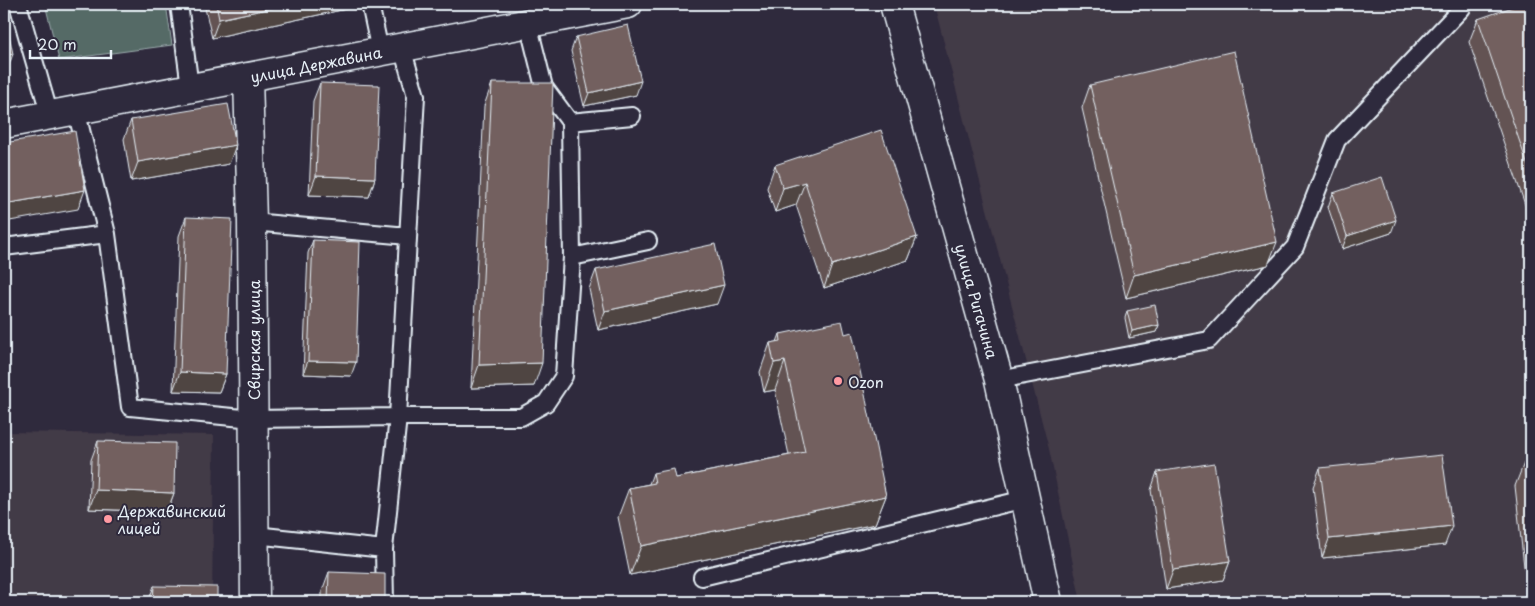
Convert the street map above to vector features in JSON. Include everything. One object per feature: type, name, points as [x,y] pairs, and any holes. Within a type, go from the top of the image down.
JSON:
[{"type":"street","name":"улица Державина","points":[[4,124],[628,4]]},
{"type":"street","name":"улица Ригачина","points":[[894,4],[999,380],[1048,602]]},
{"type":"street","name":"Свирская улица","points":[[248,77],[252,222],[255,602]]},
{"type":"lane","points":[[18,4],[50,116]]},
{"type":"lane","points":[[178,4],[190,87]]},
{"type":"lane","points":[[370,4],[416,96],[398,417],[384,549],[385,602]]},
{"type":"lane","points":[[999,380],[1209,340],[1295,247],[1337,140],[1462,8]]},
{"type":"lane","points":[[76,110],[107,234],[130,407],[253,419],[522,417],[546,403],[564,376],[572,258],[570,122],[544,87],[528,22]]},
{"type":"lane","points":[[570,122],[632,116]]},
{"type":"lane","points":[[252,222],[408,236]]},
{"type":"lane","points":[[4,247],[107,234]]},
{"type":"lane","points":[[572,258],[648,242]]},
{"type":"lane","points":[[702,577],[1025,499]]},
{"type":"lane","points":[[255,535],[384,549]]},
{"type":"shaded area","points":[[934,4],[1531,4],[1531,602],[1081,602],[1049,449]]},
{"type":"shaded area","name":"Державинский лицей","points":[[4,432],[214,435],[212,602],[4,602]]},
{"type":"green space","points":[[45,4],[166,4],[172,45],[59,60]]},
{"type":"building","points":[[216,4],[291,4],[219,19]]},
{"type":"building","points":[[1521,4],[1529,4],[1531,9],[1531,175],[1478,19]]},
{"type":"building","points":[[4,10],[13,54],[4,56]]},
{"type":"building","points":[[628,25],[641,81],[589,93],[576,37]]},
{"type":"building","points":[[1234,51],[1277,242],[1134,275],[1090,85]]},
{"type":"building","points":[[320,83],[379,85],[375,178],[316,176]]},
{"type":"building","points":[[492,83],[553,83],[542,363],[479,365]]},
{"type":"building","points":[[228,104],[236,145],[138,162],[131,120]]},
{"type":"building","points":[[881,130],[917,237],[832,265],[805,182],[783,188],[775,165]]},
{"type":"building","points":[[75,131],[85,190],[4,204],[4,143]]},
{"type":"building","points":[[1382,177],[1396,220],[1347,236],[1333,193]]},
{"type":"building","points":[[186,217],[232,219],[226,374],[180,372]]},
{"type":"building","points":[[313,240],[360,242],[356,362],[308,361]]},
{"type":"building","points":[[715,244],[724,285],[605,311],[596,270]]},
{"type":"building","points":[[1155,305],[1159,325],[1132,331],[1127,311]]},
{"type":"building","points":[[842,321],[845,334],[852,332],[886,496],[641,546],[629,488],[655,483],[653,473],[674,469],[676,478],[805,452],[785,361],[774,363],[770,343],[781,341],[780,334]]},
{"type":"building","points":[[98,441],[175,443],[174,493],[96,490]]},
{"type":"building","points":[[1442,455],[1452,526],[1329,539],[1320,468]]},
{"type":"building","points":[[1531,462],[1531,530],[1524,463]]},
{"type":"building","points":[[1214,463],[1230,561],[1173,570],[1157,472]]},
{"type":"building","points":[[329,572],[385,574],[385,602],[328,602]]},
{"type":"building","points":[[154,586],[217,587],[217,602],[153,602]]},
{"type":"place","name":"Ozon","points":[[838,381]]},
{"type":"place","name":"Державинский лицей","points":[[108,519]]}]
